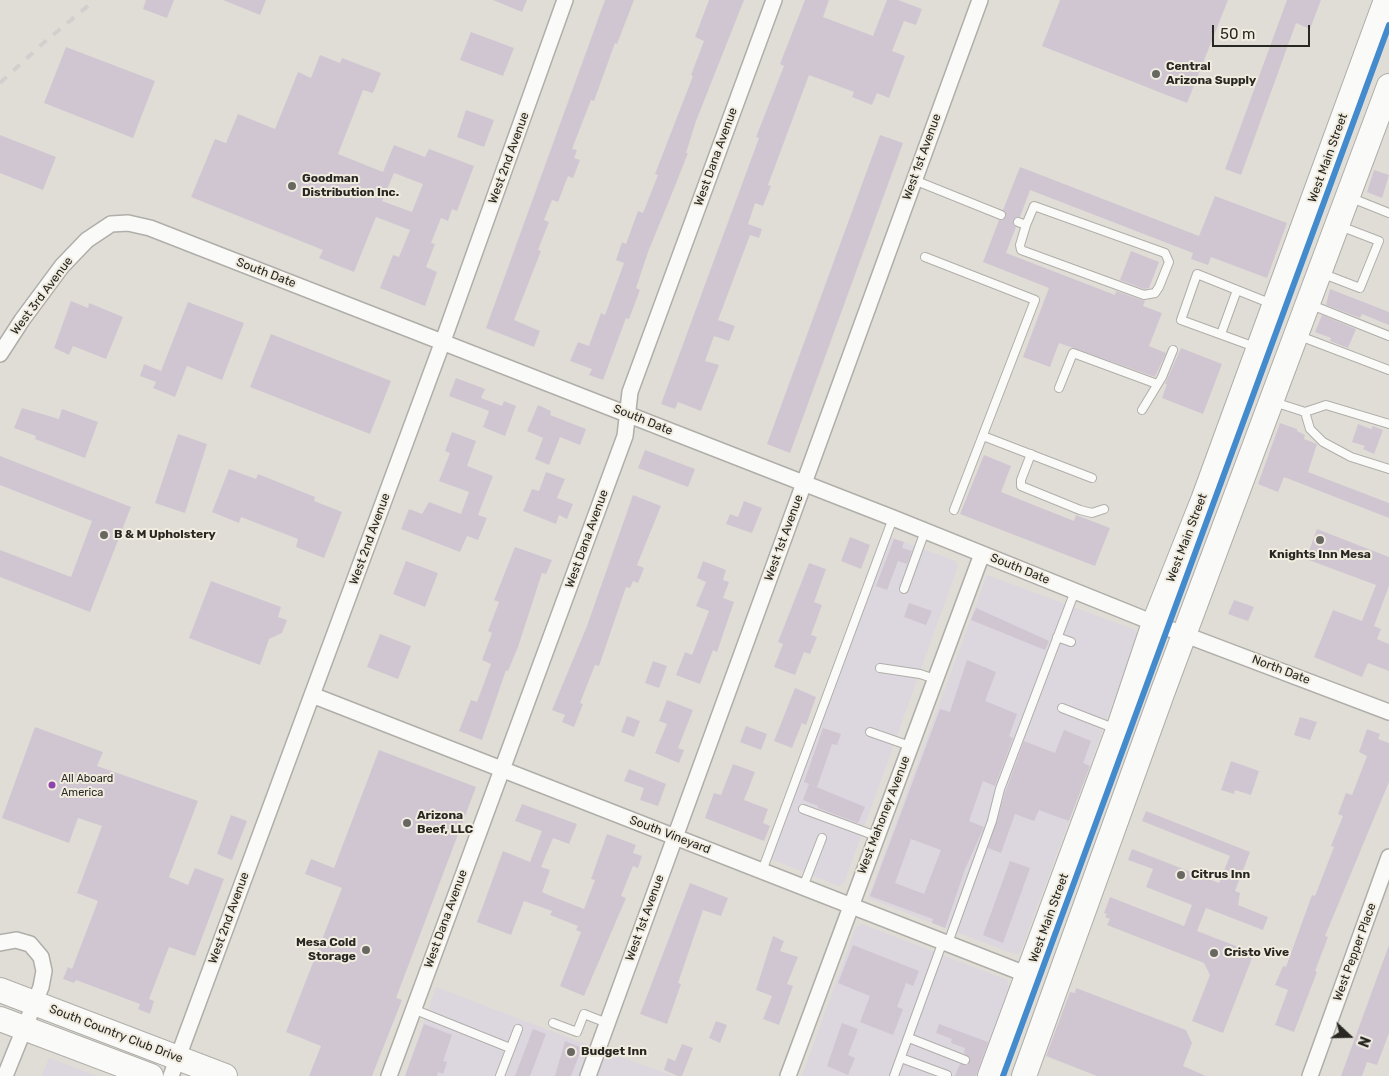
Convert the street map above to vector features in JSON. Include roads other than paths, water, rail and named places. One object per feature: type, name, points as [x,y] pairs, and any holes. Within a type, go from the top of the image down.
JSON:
[{"type":"main road","name":"West Main Street","points":[[1024,1076],[1171,628],[1258,349],[1386,0]]},
{"type":"main road","name":"West Main Street","points":[[988,1071],[1028,974],[1118,730],[1171,628],[1271,401],[1389,86]]},
{"type":"main road","name":"South Country Club Drive","points":[[0,990],[29,1015],[151,1076]]},
{"type":"main road","name":"South Country Club Drive","points":[[0,1019],[29,1015],[174,1067],[225,1076]]},
{"type":"street","name":"West 2nd Avenue","points":[[174,1067],[442,342],[565,0]]},
{"type":"street","name":"West Dana Avenue","points":[[389,1076],[625,436],[630,392],[774,0]]},
{"type":"street","name":"West 1st Avenue","points":[[588,1076],[980,0]]},
{"type":"street","name":"South Date","points":[[111,224],[128,223],[150,228],[1171,628]]},
{"type":"street","name":"West 3rd Avenue","points":[[0,354],[22,320],[62,266],[87,240],[111,224]]},
{"type":"street","name":"West Mahoney Avenue","points":[[788,1076],[982,554]]},
{"type":"street","name":"North Date","points":[[1171,628],[1389,712]]},
{"type":"street","name":"South Vineyard","points":[[312,694],[502,770],[1028,974]]},
{"type":"street","name":"West Pepper Place","points":[[1310,1076],[1389,857]]},
{"type":"street","name":"South Country Club Drive","points":[[0,943],[16,940],[30,944],[41,957],[44,971],[41,986],[29,1015]]},
{"type":"street","points":[[4,1076],[29,1015]]},
{"type":"lane","points":[[914,180],[1001,215]]},
{"type":"lane","points":[[1347,196],[1389,213]]},
{"type":"lane","points":[[1034,206],[1165,253],[1169,262],[1155,293],[1144,295],[1021,250],[1022,223],[1034,206]]},
{"type":"lane","points":[[1319,273],[1360,288],[1378,241],[1337,225]]},
{"type":"lane","points":[[925,258],[1035,300],[954,510]]},
{"type":"lane","points":[[1258,349],[1181,320],[1197,274],[1274,305]]},
{"type":"lane","points":[[1221,334],[1236,290]]},
{"type":"lane","points":[[1307,303],[1389,336]]},
{"type":"lane","points":[[1296,334],[1389,370]]},
{"type":"lane","points":[[1142,410],[1173,350]]},
{"type":"lane","points":[[1059,388],[1073,353],[1157,384]]},
{"type":"lane","points":[[1271,401],[1305,412],[1326,405],[1389,424]]},
{"type":"lane","points":[[1305,412],[1310,429],[1324,442],[1351,457],[1389,469]]},
{"type":"lane","points":[[983,436],[1092,478]]},
{"type":"lane","points":[[1031,454],[1021,480],[1021,486],[1080,510],[1092,513],[1104,509]]},
{"type":"lane","points":[[762,871],[893,518]]},
{"type":"lane","points":[[904,589],[925,531]]},
{"type":"lane","points":[[894,1076],[992,821],[1000,789],[1075,591]]},
{"type":"lane","points":[[1057,637],[1071,642]]},
{"type":"lane","points":[[880,668],[920,674],[935,679]]},
{"type":"lane","points":[[1062,708],[1118,730]]},
{"type":"lane","points":[[870,732],[910,746]]},
{"type":"lane","points":[[804,809],[876,836]]},
{"type":"lane","points":[[803,887],[822,838]]},
{"type":"lane","points":[[413,1009],[510,1048]]},
{"type":"lane","points":[[553,1024],[576,1032],[584,1014],[607,1023]]},
{"type":"lane","points":[[500,1076],[518,1029]]},
{"type":"lane","points":[[908,1038],[965,1060]]},
{"type":"lane","points":[[901,1058],[947,1075]]},
{"type":"railway","points":[[0,83],[41,45],[95,0]]},
{"type":"place","name":"Central Arizona Supply","points":[[1156,74]]},
{"type":"place","name":"Goodman Distribution Inc.","points":[[292,186]]},
{"type":"place","name":"B & M Upholstery","points":[[104,535]]},
{"type":"place","name":"Knights Inn Mesa","points":[[1320,540]]},
{"type":"place","name":"All Aboard America","points":[[52,785]]},
{"type":"place","name":"Arizona Beef, LLC","points":[[407,823]]},
{"type":"place","name":"Citrus Inn","points":[[1181,875]]},
{"type":"place","name":"Mesa Cold Storage","points":[[366,950]]},
{"type":"place","name":"Cristo Vive","points":[[1214,953]]},
{"type":"place","name":"Budget Inn","points":[[571,1052]]}]
